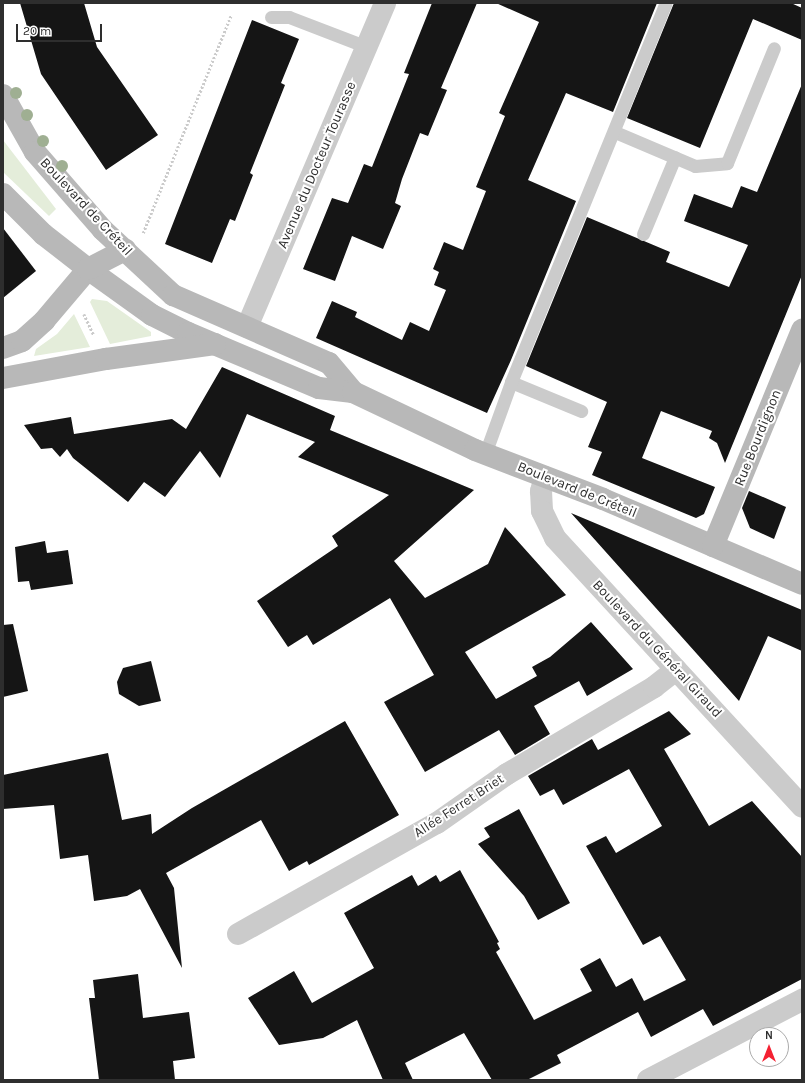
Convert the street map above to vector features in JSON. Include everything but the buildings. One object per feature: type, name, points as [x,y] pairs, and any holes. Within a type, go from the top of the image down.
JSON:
[{"type":"main road","name":"Boulevard de Créteil","points":[[3,95],[35,152],[104,230],[132,245],[174,295],[329,363],[353,392]]},
{"type":"main road","name":"Boulevard de Créteil","points":[[3,194],[43,234],[88,269],[152,315],[320,388],[353,392],[485,454],[714,546],[802,584]]},
{"type":"main road","points":[[3,348],[22,341],[44,321],[88,269],[132,245]]},
{"type":"main road","points":[[3,378],[106,359],[216,344],[247,327]]},
{"type":"main road","name":"Rue Bourdignon","points":[[714,546],[802,330]]},
{"type":"street","name":"Avenue du Docteur Tourasse","points":[[247,327],[385,3]]},
{"type":"street","name":"Boulevard du Général Giraud","points":[[545,477],[541,491],[542,511],[555,538],[802,807]]},
{"type":"street","name":"Allée Ferret Briet","points":[[238,934],[437,823],[507,774],[654,687],[676,670]]},
{"type":"street","points":[[648,1080],[802,1000]]},
{"type":"lane","points":[[485,454],[511,382],[615,132],[666,3]]},
{"type":"lane","points":[[271,17],[289,16],[367,47]]},
{"type":"lane","points":[[615,132],[695,166],[727,163],[774,48]]},
{"type":"lane","points":[[643,234],[675,157]]},
{"type":"lane","points":[[511,382],[581,411]]},
{"type":"path","points":[[132,245],[231,15]]},
{"type":"path","points":[[82,308],[97,340]]},
{"type":"green space","points":[[3,140],[56,209],[49,216],[3,172]]},
{"type":"green space","points":[[92,299],[107,301],[151,332],[151,336],[110,344],[90,302]]},
{"type":"green space","points":[[74,314],[90,347],[34,356],[36,349],[57,334]]}]
